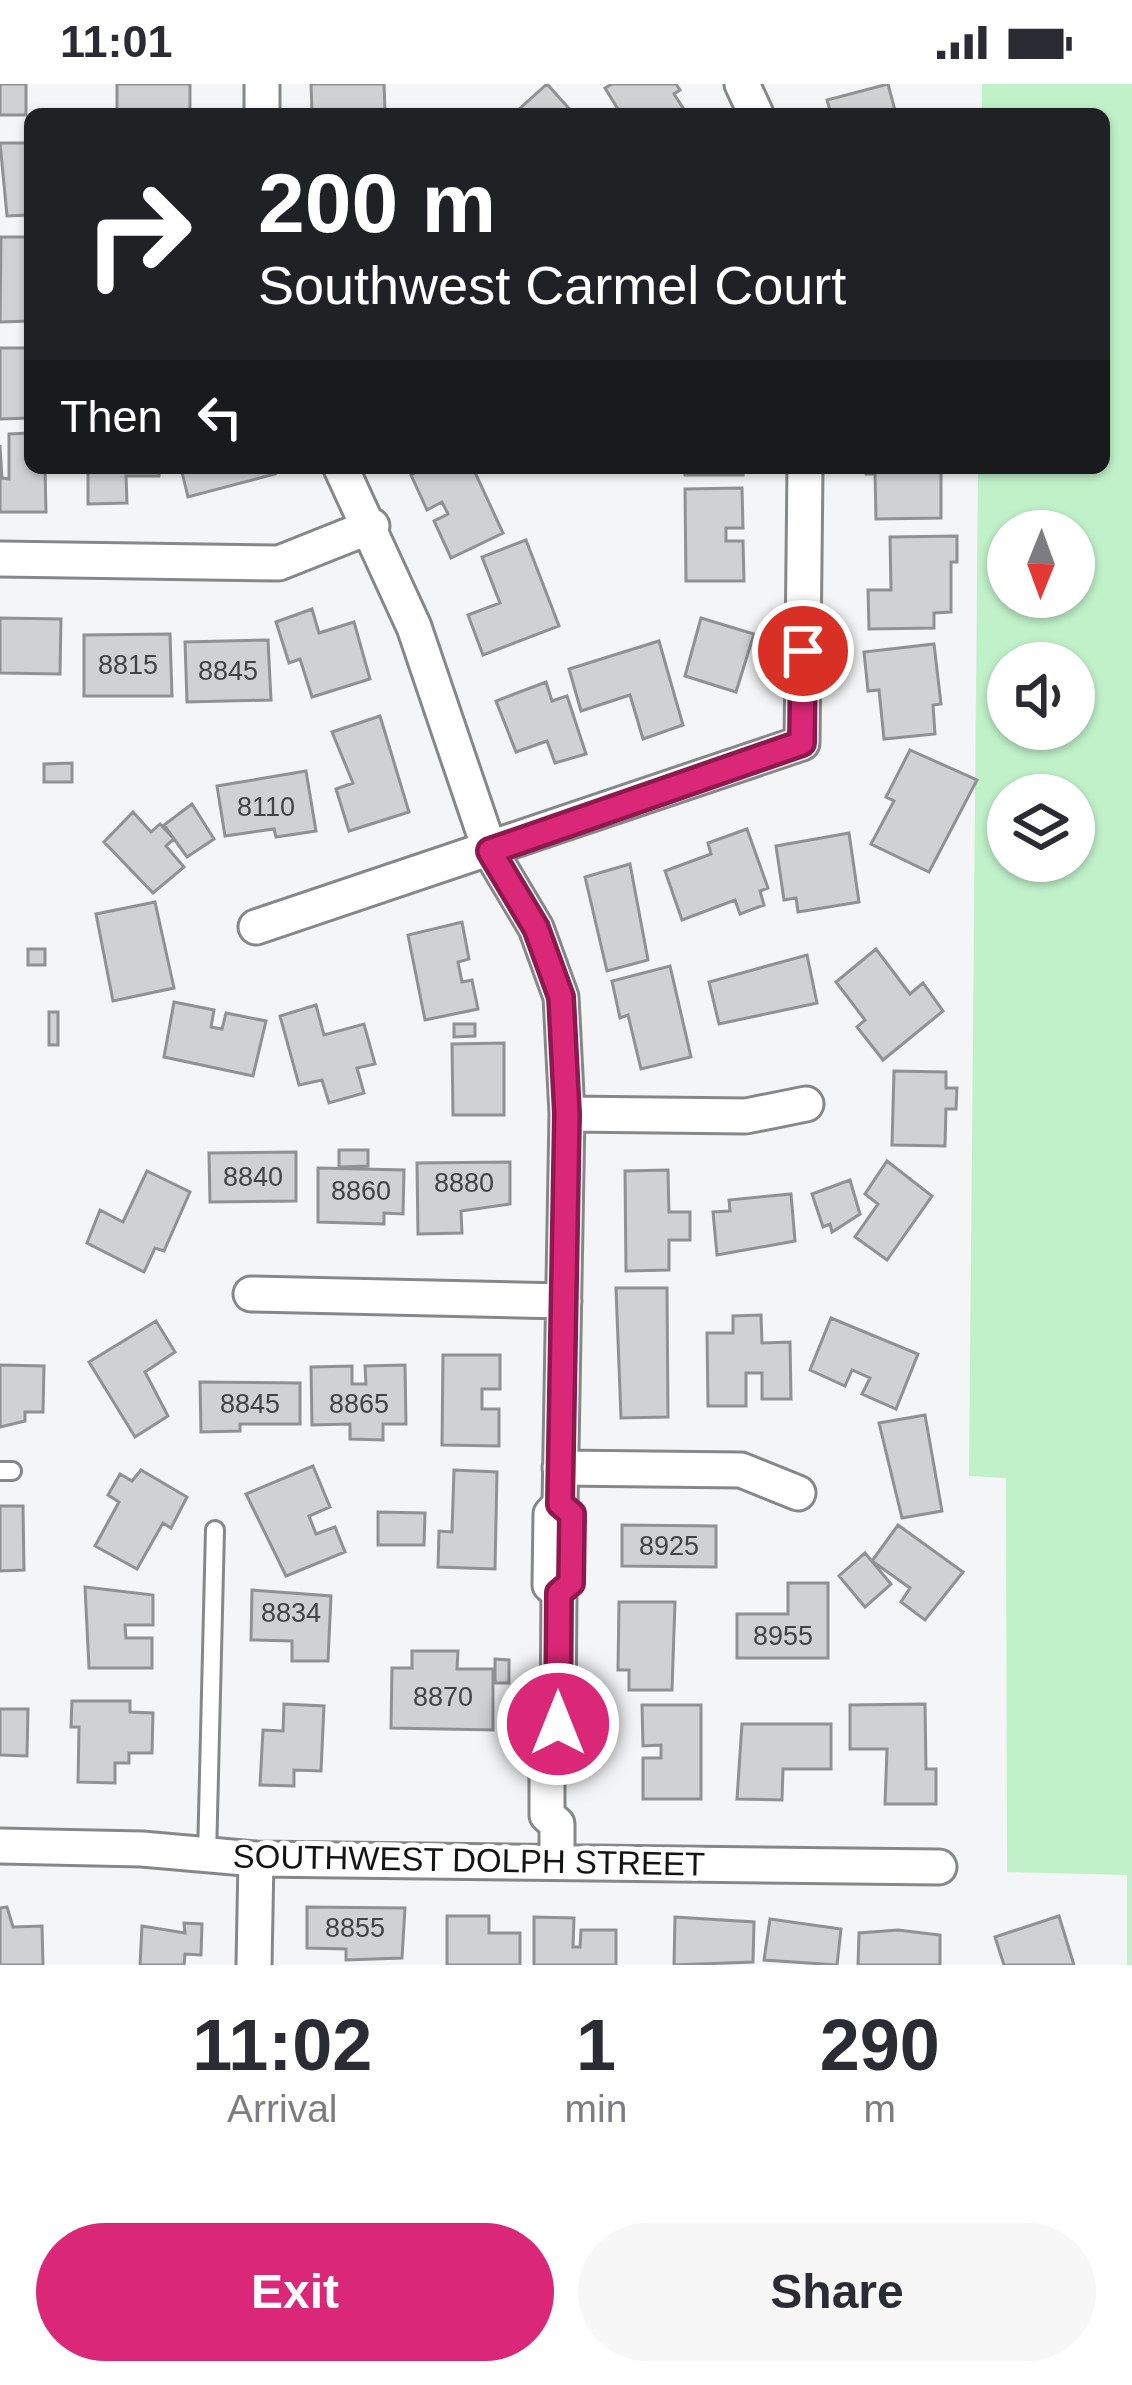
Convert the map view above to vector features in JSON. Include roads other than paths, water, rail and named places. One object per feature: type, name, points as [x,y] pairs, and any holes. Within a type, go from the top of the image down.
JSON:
[{"type":"street","points":[[344,474],[415,627],[490,851],[536,928],[561,997],[567,1114],[564,1301],[560,1504],[551,1514],[550,1585],[559,1593],[558,1724],[569,1737],[569,1816],[557,1824],[557,1860]]},
{"type":"street","points":[[256,927],[802,743],[805,474]]},
{"type":"street","points":[[0,559],[279,563],[372,526]]},
{"type":"street","points":[[567,1114],[746,1116],[806,1104]]},
{"type":"street","points":[[251,1294],[564,1301]]},
{"type":"street","points":[[560,1468],[741,1470],[798,1493]]},
{"type":"street","name":"SOUTHWEST DOLPH STREET","points":[[0,1846],[256,1859],[938,1867]]},
{"type":"street","points":[[254,1965],[256,1859]]},
{"type":"lane","points":[[207,1856],[215,1530]]}]
